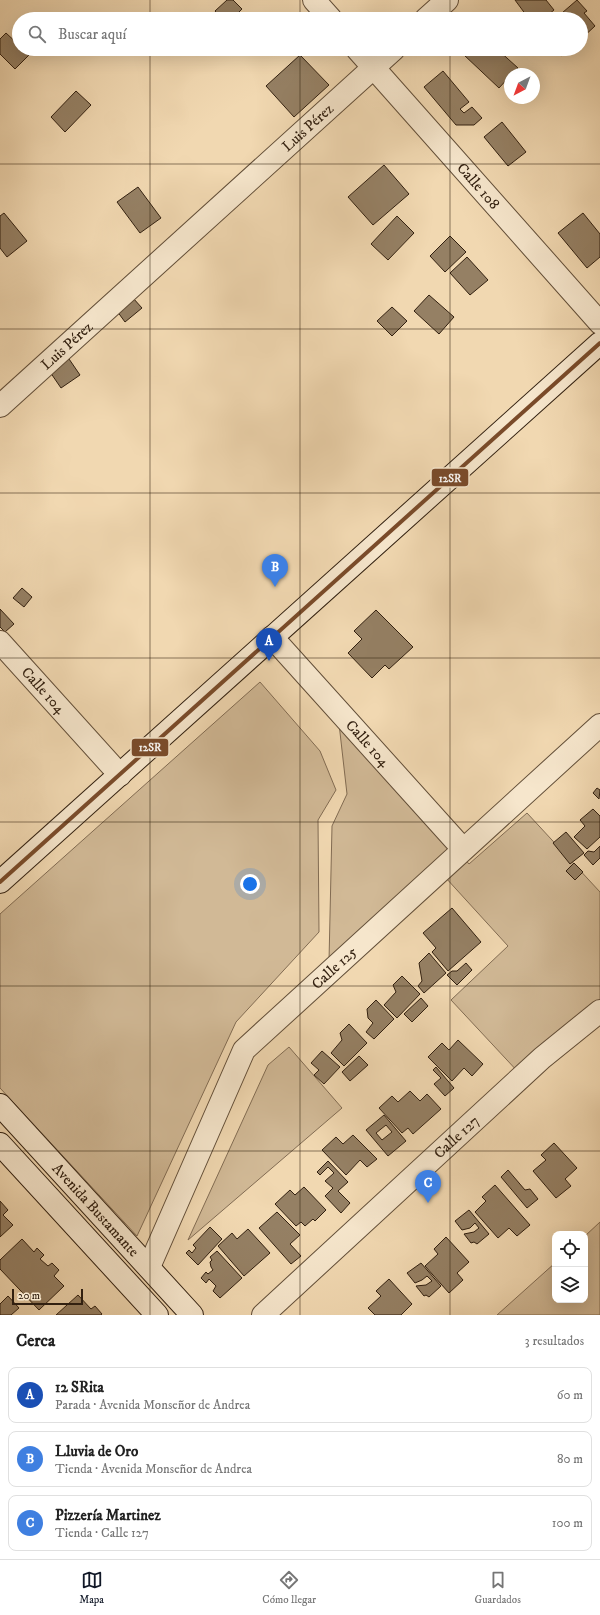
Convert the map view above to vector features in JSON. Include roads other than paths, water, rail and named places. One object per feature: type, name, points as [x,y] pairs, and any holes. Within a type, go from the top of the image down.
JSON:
[{"type":"street","points":[[314,0],[325,12]]},
{"type":"street","points":[[434,12],[447,0]]},
{"type":"street","name":"Calle 108","points":[[363,56],[600,323]]},
{"type":"street","name":"Luis Pérez","points":[[0,406],[387,56]]},
{"type":"street","points":[[0,882],[600,343]]},
{"type":"street","name":"Calle 104","points":[[272,638],[463,849]]},
{"type":"street","name":"Calle 104","points":[[0,642],[120,775]]},
{"type":"street","name":"Calle 125","points":[[149,1267],[244,1050],[600,725]]},
{"type":"street","name":"Calle 127","points":[[263,1315],[542,1058],[600,1011]]},
{"type":"street","name":"Avenida Bustamante","points":[[0,1105],[192,1315]]},
{"type":"street","name":"Avenida Bustamante","points":[[0,1144],[157,1315]]},
{"type":"place","name":"Lluvia de Oro","points":[[275,587]]},
{"type":"place","name":"12 SRita","points":[[269,661]]},
{"type":"place","name":"Pizzería Martinez","points":[[428,1203]]}]
